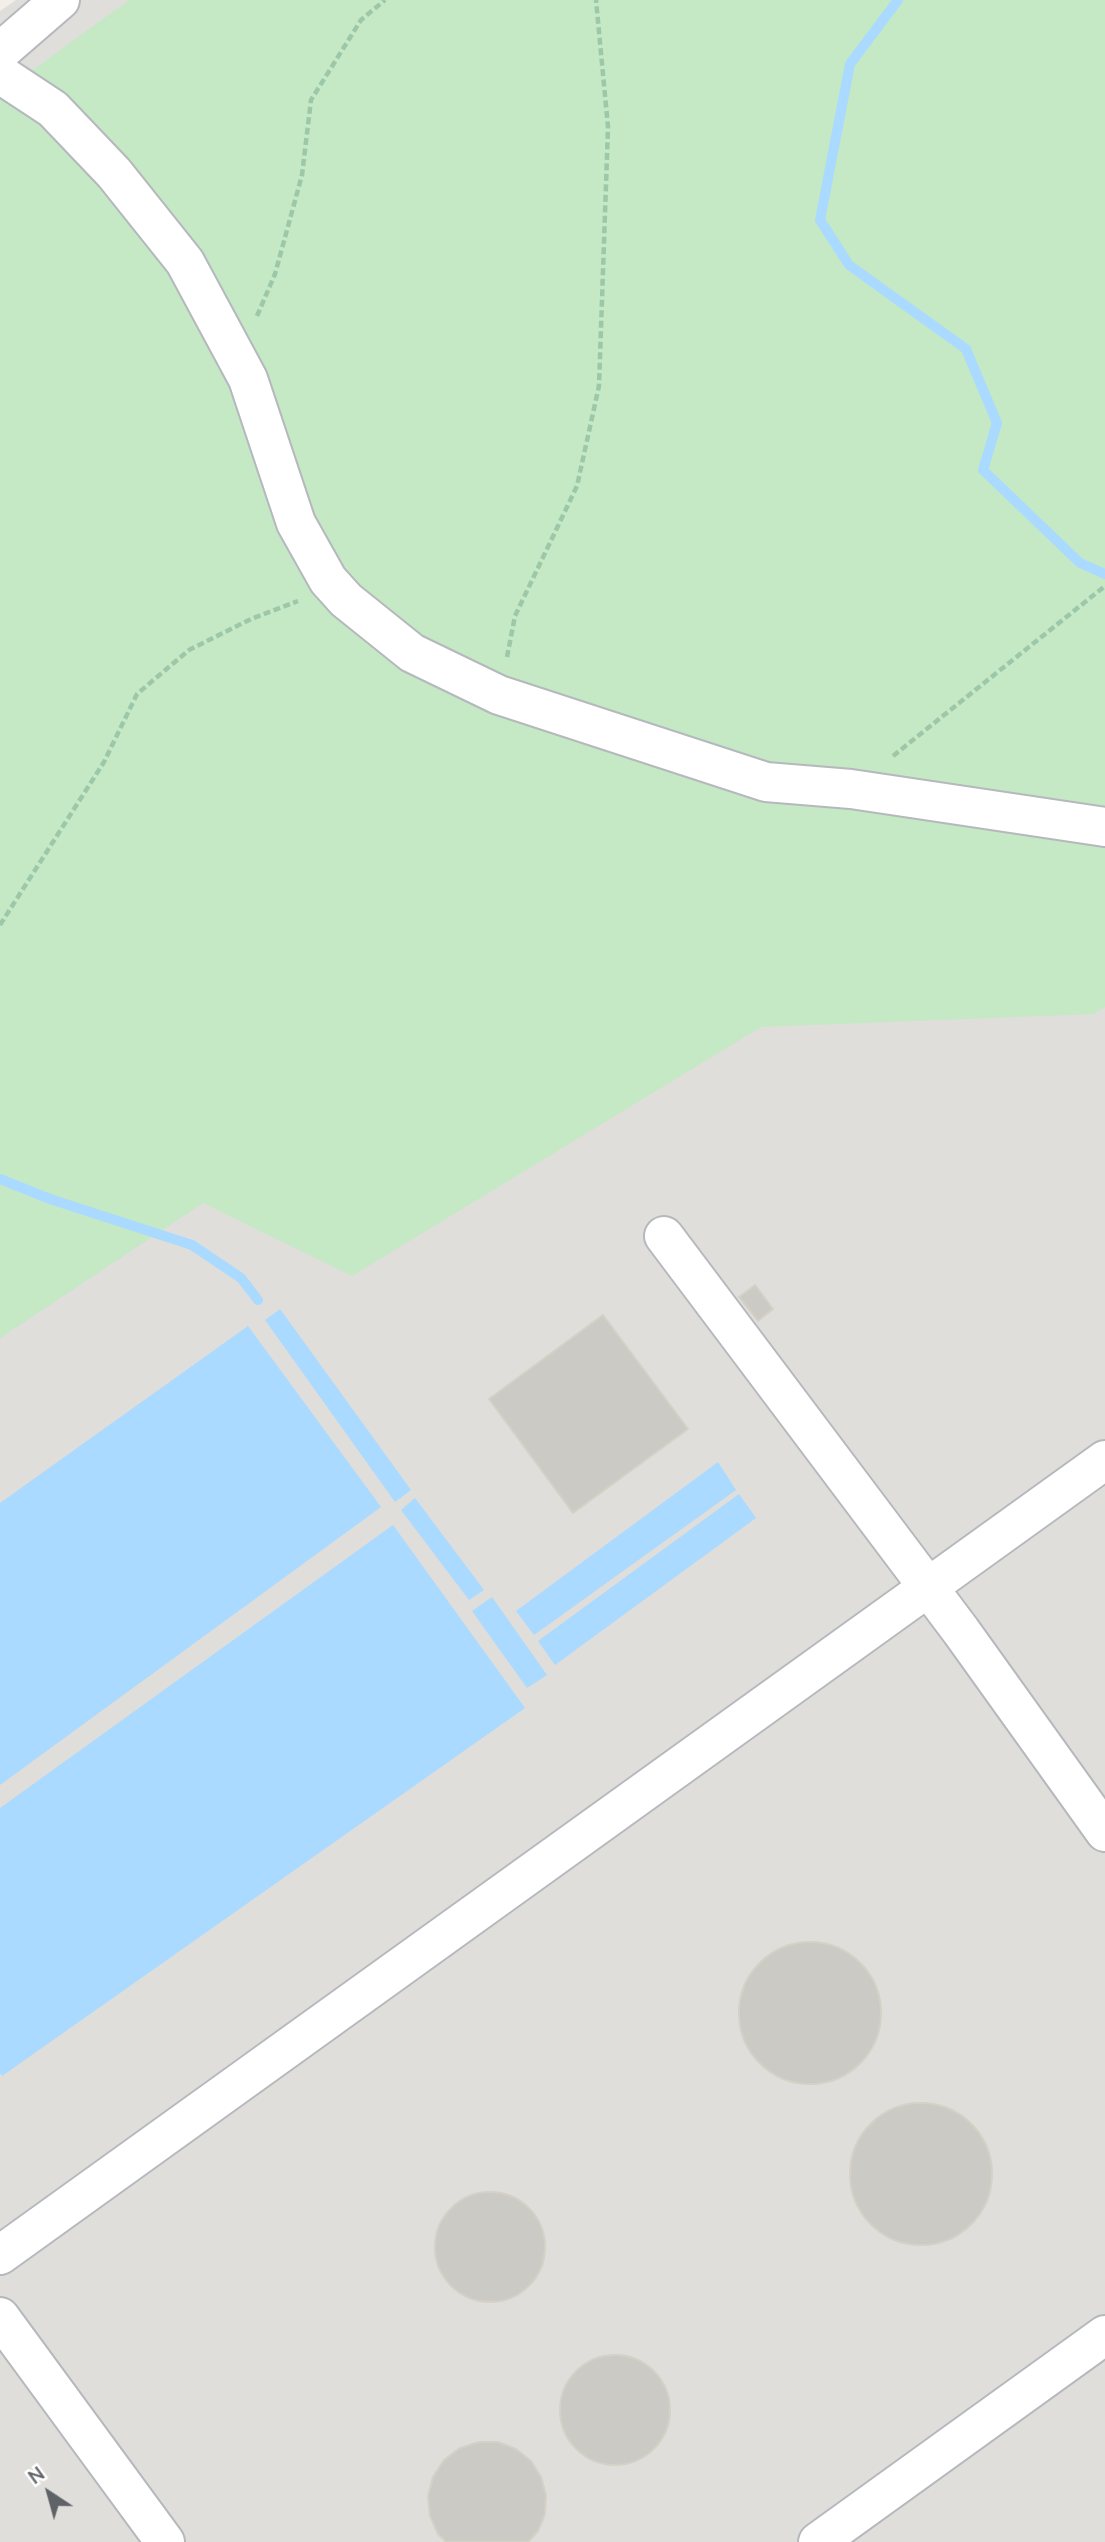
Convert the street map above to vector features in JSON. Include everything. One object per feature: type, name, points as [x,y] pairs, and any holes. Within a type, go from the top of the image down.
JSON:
[{"type":"lane","points":[[0,52],[60,0]]},
{"type":"lane","points":[[0,74],[53,109],[114,173],[185,262],[248,379],[296,523],[328,580],[346,600],[412,653],[499,695],[766,782],[851,789],[1105,827]]},
{"type":"lane","points":[[664,1236],[929,1588],[1105,1832]]},
{"type":"lane","points":[[0,2255],[1105,1460]]},
{"type":"lane","points":[[0,2317],[165,2542]]},
{"type":"lane","points":[[818,2542],[1105,2335]]},
{"type":"path","points":[[239,361],[278,261],[302,175],[311,100],[361,20],[385,0]]},
{"type":"path","points":[[499,695],[515,616],[577,486],[599,386],[608,127],[596,0]]},
{"type":"path","points":[[851,789],[1105,586]]},
{"type":"path","points":[[0,925],[104,762],[136,694],[190,650],[251,619],[312,595],[346,600]]},
{"type":"shaded area","points":[[16,0],[1105,0],[1105,2542],[0,2542],[0,11]]},
{"type":"green space","points":[[129,0],[1105,0],[1105,1007],[1093,1014],[761,1027],[352,1276],[203,1203],[0,1338],[0,94]]},
{"type":"water","points":[[280,1309],[411,1490],[395,1502],[265,1320]]},
{"type":"water","points":[[248,1326],[381,1507],[0,1785],[0,1503]]},
{"type":"water","points":[[718,1462],[736,1490],[534,1635],[516,1611]]},
{"type":"water","points":[[739,1494],[756,1518],[555,1665],[538,1641]]},
{"type":"water","points":[[415,1498],[484,1590],[469,1600],[401,1510]]},
{"type":"water","points":[[393,1525],[525,1708],[2,2076],[0,1808]]},
{"type":"water","points":[[492,1597],[547,1675],[527,1688],[472,1611]]},
{"type":"building","points":[[755,1285],[773,1309],[758,1321],[739,1297]]},
{"type":"building","points":[[603,1315],[688,1429],[573,1513],[489,1399]]},
{"type":"building","points":[[810,1942],[837,1947],[861,1962],[876,1986],[881,2013],[876,2040],[861,2064],[837,2079],[810,2084],[783,2079],[759,2064],[744,2040],[739,2013],[744,1986],[759,1962],[783,1947]]},
{"type":"building","points":[[921,2103],[948,2108],[972,2123],[987,2147],[992,2174],[987,2201],[972,2225],[948,2240],[921,2245],[894,2240],[870,2225],[855,2201],[850,2174],[855,2147],[870,2123],[894,2108]]},
{"type":"building","points":[[490,2192],[511,2196],[529,2208],[541,2226],[545,2247],[541,2268],[529,2286],[511,2298],[490,2302],[469,2298],[451,2286],[439,2268],[435,2247],[439,2226],[451,2208],[469,2196]]},
{"type":"building","points":[[615,2355],[636,2359],[654,2371],[666,2389],[670,2410],[666,2431],[654,2449],[636,2461],[615,2465],[594,2461],[576,2449],[564,2431],[560,2410],[564,2389],[576,2371],[594,2359]]},
{"type":"building","points":[[479,2442],[498,2442],[516,2449],[531,2461],[541,2477],[546,2495],[545,2514],[538,2531],[528,2542],[446,2542],[438,2534],[430,2516],[428,2496],[433,2477],[444,2460],[460,2448]]},
{"type":"waterway","points":[[898,0],[850,64],[820,220],[849,265],[966,349],[997,423],[983,470],[1080,563],[1105,574]]},
{"type":"waterway","points":[[0,1179],[50,1199],[192,1245],[241,1278],[258,1300]]}]
